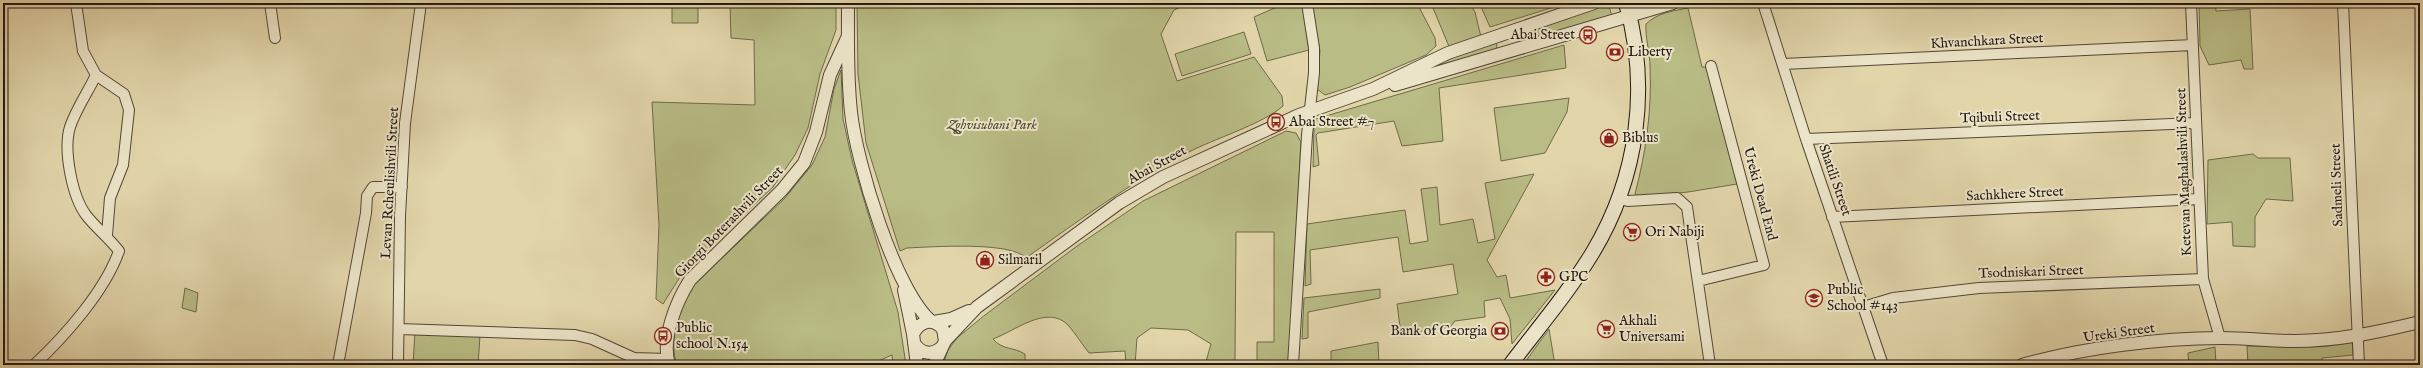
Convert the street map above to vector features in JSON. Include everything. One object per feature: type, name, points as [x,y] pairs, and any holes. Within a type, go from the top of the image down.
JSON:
[{"type":"main road","points":[[1510,365],[1586,263],[1620,199],[1632,152],[1637,115],[1637,50],[1628,10]]},
{"type":"street","points":[[76,3],[83,51],[96,75],[124,94],[129,110],[123,165],[110,198],[107,235]]},
{"type":"street","points":[[270,3],[275,38]]},
{"type":"street","name":"Levan Rcheulishvili Street","points":[[398,365],[405,123],[421,3]]},
{"type":"street","points":[[848,3],[850,113],[859,158],[901,279],[914,339],[917,365]]},
{"type":"street","points":[[1293,365],[1307,135],[1312,111],[1314,48],[1307,3]]},
{"type":"street","name":"Abai Street","points":[[1373,89],[1448,53],[1594,3]]},
{"type":"street","name":"Abai Street","points":[[934,365],[943,344],[977,307],[1119,203],[1163,177],[1251,135],[1373,89],[1526,48],[1628,10],[1674,3]]},
{"type":"street","name":"Shatili Street","points":[[1763,3],[1806,139],[1883,365]]},
{"type":"street","name":"Ketevan Maghalashvili Street","points":[[2191,3],[2203,279],[2220,338]]},
{"type":"street","name":"Sadmeli Street","points":[[2343,3],[2358,365]]},
{"type":"street","points":[[1519,28],[1515,34],[1516,43],[1526,48]]},
{"type":"street","name":"Giorgi Boterashvili Street","points":[[668,362],[672,315],[680,296],[690,280],[782,190],[804,163],[816,132],[830,75],[848,36]]},
{"type":"street","points":[[1490,38],[1497,40],[1501,45],[1495,57]]},
{"type":"street","name":"Khvanchkara Street","points":[[1783,64],[2193,45]]},
{"type":"street","name":"Ureki Dead End","points":[[1698,281],[1764,265],[1711,66]]},
{"type":"street","points":[[34,365],[73,325],[114,265],[119,251],[107,235],[86,215],[76,193],[68,154],[70,127],[96,75]]},
{"type":"street","name":"Tqibuli Street","points":[[1806,139],[2196,123]]},
{"type":"street","points":[[338,365],[366,213],[367,196],[374,187],[402,186]]},
{"type":"street","points":[[1620,199],[1628,201],[1677,198],[1687,207],[1710,365]]},
{"type":"street","name":"Sachkhere Street","points":[[1832,217],[2199,199]]},
{"type":"street","points":[[901,279],[916,305],[933,322],[943,329],[943,344],[932,353],[922,351],[914,339]]},
{"type":"street","name":"Tsodniskari Street","points":[[1863,307],[1893,298],[1979,288],[2203,279]]},
{"type":"street","name":"Abai Street","points":[[933,322],[951,319],[977,307]]},
{"type":"street","points":[[914,339],[920,324],[933,322]]},
{"type":"street","name":"Ureki Street","points":[[2022,365],[2102,349],[2220,338],[2294,341],[2357,336],[2420,322]]},
{"type":"street","points":[[399,329],[575,335],[592,339],[634,358],[668,362]]},
{"type":"green space","points":[[672,3],[698,3],[698,23],[672,23]]},
{"type":"green space","points":[[730,3],[836,3],[836,30],[820,74],[808,128],[795,155],[773,187],[685,269],[663,304],[656,299],[659,225],[652,102],[755,105],[754,40],[731,38]]},
{"type":"green space","name":"Zghvisubani Park","points":[[857,3],[1190,3],[1174,10],[1161,34],[1177,81],[1254,57],[1282,96],[1283,106],[1263,119],[1187,153],[1145,177],[1065,230],[1026,258],[1018,253],[1004,249],[970,246],[907,248],[900,251],[866,143],[858,74]]},
{"type":"green space","points":[[1286,3],[1302,3],[1309,50],[1267,61],[1254,17]]},
{"type":"green space","points":[[1311,3],[1331,3],[1333,8],[1348,3],[1417,3],[1435,38],[1436,46],[1426,55],[1350,87],[1325,95],[1317,89],[1320,51]]},
{"type":"green space","points":[[1431,3],[1470,4],[1475,12],[1481,37],[1450,49]]},
{"type":"green space","points":[[1482,3],[1567,3],[1490,27],[1482,9]]},
{"type":"green space","points":[[1608,3],[1612,16],[1520,42],[1517,39],[1519,33]]},
{"type":"green space","points":[[2199,3],[2215,3],[2216,11],[2250,9],[2253,69],[2244,69],[2241,60],[2209,65],[2200,46]]},
{"type":"green space","points":[[1688,8],[1702,67],[1708,67],[1737,184],[1688,192],[1639,197],[1635,194],[1645,147],[1650,99],[1650,61],[1646,24],[1650,20],[1660,15],[1671,11]]},
{"type":"green space","points":[[1244,32],[1251,54],[1182,76],[1175,54]]},
{"type":"green space","points":[[1494,41],[1497,45],[1496,51],[1415,75],[1414,73]]},
{"type":"green space","points":[[1564,45],[1566,68],[1439,88],[1443,141],[1402,146],[1394,121],[1318,133],[1316,135],[1319,165],[1313,167],[1314,127],[1316,119]]},
{"type":"green space","points":[[841,70],[843,119],[852,160],[898,312],[906,365],[893,365],[892,355],[869,365],[677,365],[674,335],[679,314],[688,294],[693,286],[785,198],[812,165],[825,137],[834,89]]},
{"type":"green space","points":[[1569,98],[1567,112],[1545,153],[1501,161],[1494,108]]},
{"type":"green space","points":[[1286,131],[1296,133],[1301,142],[1289,365],[1205,365],[1211,344],[1188,330],[1151,328],[1137,338],[1135,365],[1126,365],[1125,351],[1089,353],[1068,325],[1060,319],[1051,317],[1031,321],[993,339],[1004,347],[1017,350],[1025,354],[1025,361],[1021,363],[1012,365],[998,361],[997,365],[943,365],[948,350],[957,338],[985,315],[1077,246],[1143,201]],"holes":[[[1236,232],[1274,232],[1274,342],[1257,342],[1257,361],[1235,361]]]},
{"type":"green space","points":[[2253,154],[2258,158],[2290,158],[2293,201],[2266,199],[2255,217],[2255,247],[2233,246],[2232,222],[2207,224],[2208,160]]},
{"type":"green space","points":[[1534,174],[1487,260],[1497,277],[1506,275],[1510,298],[1555,290],[1512,344],[1510,319],[1500,298],[1484,301],[1485,317],[1455,321],[1450,327],[1401,334],[1397,304],[1458,294],[1453,264],[1403,272],[1398,237],[1310,250],[1311,284],[1305,286],[1307,224],[1405,210],[1410,244],[1428,241],[1421,189],[1437,187],[1440,225],[1473,219],[1478,243],[1495,239],[1485,183]]},
{"type":"green space","points":[[185,288],[198,293],[196,312],[182,308]]},
{"type":"green space","points":[[1380,289],[1380,298],[1308,312],[1308,338],[1302,339],[1304,298]]},
{"type":"green space","points":[[1549,329],[1555,365],[1523,365]]},
{"type":"green space","points":[[415,331],[480,336],[478,365],[413,365]]},
{"type":"green space","points":[[1378,342],[1379,365],[1301,365],[1301,363],[1331,361],[1331,351]]},
{"type":"green space","points":[[2353,342],[2353,355],[2322,358],[2322,365],[2248,365],[2247,346],[2297,346]]},
{"type":"green space","points":[[2215,347],[2216,365],[2189,365],[2188,353]]},
{"type":"place","name":"Abai Street","points":[[1588,35]]},
{"type":"place","name":"Liberty","points":[[1615,52]]},
{"type":"place","name":"Abai Street #7","points":[[1276,122]]},
{"type":"place","name":"Biblus","points":[[1609,138]]},
{"type":"place","name":"Ori Nabiji","points":[[1632,232]]},
{"type":"place","name":"Silmaril","points":[[985,260]]},
{"type":"place","name":"GPC","points":[[1546,277]]},
{"type":"place","name":"Public School #143","points":[[1814,298]]},
{"type":"place","name":"Akhali Universami","points":[[1606,329]]},
{"type":"place","name":"Bank of Georgia","points":[[1500,331]]},
{"type":"place","name":"Public school N.154","points":[[663,336]]}]
